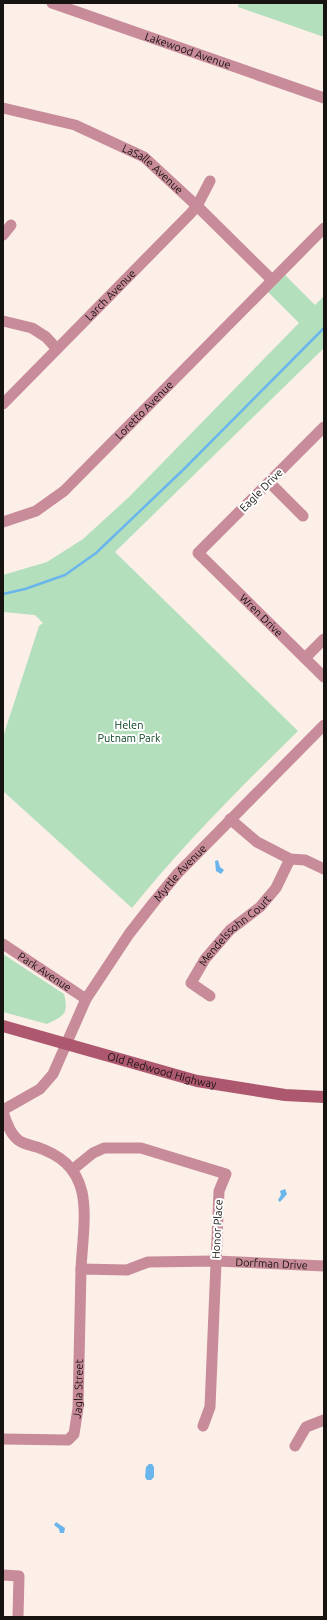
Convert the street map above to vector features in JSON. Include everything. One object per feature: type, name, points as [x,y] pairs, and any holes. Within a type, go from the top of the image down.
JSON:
[{"type":"main road","name":"Old Redwood Highway","points":[[3,1026],[197,1081],[285,1095],[324,1097]]},
{"type":"street","name":"Lakewood Avenue","points":[[52,3],[324,98]]},
{"type":"street","name":"LaSalle Avenue","points":[[3,108],[75,125],[144,157],[197,206],[272,280]]},
{"type":"street","name":"Larch Avenue","points":[[3,404],[197,206],[210,181]]},
{"type":"street","points":[[3,235],[11,225]]},
{"type":"street","points":[[272,280],[324,228]]},
{"type":"street","name":"Loretto Avenue","points":[[3,522],[36,511],[64,491],[272,280]]},
{"type":"street","points":[[3,321],[32,328],[46,337],[57,349]]},
{"type":"street","name":"Eagle Drive","points":[[198,553],[324,427]]},
{"type":"street","points":[[269,482],[303,516]]},
{"type":"street","name":"Wren Drive","points":[[198,553],[324,677]]},
{"type":"street","points":[[305,658],[324,639]]},
{"type":"street","name":"Myrtle Avenue","points":[[3,1111],[40,1089],[53,1074],[86,999],[130,934],[178,873],[324,725]]},
{"type":"street","points":[[230,819],[256,842],[290,859],[305,860],[324,869]]},
{"type":"street","name":"Mendelssohn Court","points":[[210,996],[191,983],[205,959],[230,930],[260,907],[276,888],[290,859]]},
{"type":"street","name":"Park Avenue","points":[[3,944],[86,999]]},
{"type":"street","name":"Jagla Street","points":[[3,1111],[6,1123],[17,1140],[47,1151],[63,1159],[79,1181],[84,1207],[78,1408],[74,1434],[68,1440],[3,1439]]},
{"type":"street","name":"Honor Place","points":[[72,1170],[93,1153],[104,1148],[141,1148],[226,1174],[219,1191],[210,1407],[203,1426]]},
{"type":"street","name":"Dorfman Drive","points":[[81,1269],[127,1270],[148,1262],[216,1261],[324,1266]]},
{"type":"street","points":[[295,1446],[306,1427],[324,1420]]},
{"type":"street","points":[[3,1575],[19,1576],[18,1617]]},
{"type":"green space","points":[[239,3],[324,3],[324,37],[238,7]]},
{"type":"green space","name":"Helen Putnam Park","points":[[285,275],[315,305],[324,296],[324,348],[115,552],[298,731],[233,795],[171,862],[132,908],[3,791],[3,737],[39,626],[43,623],[35,615],[3,612],[3,575],[47,562],[83,539],[129,497],[299,323],[268,292]]},
{"type":"green space","points":[[3,954],[64,994],[66,1006],[64,1014],[58,1019],[47,1024],[3,1012]]},
{"type":"water","points":[[218,860],[220,867],[224,870],[221,874],[216,871],[215,861]]},
{"type":"water","points":[[285,1189],[287,1194],[280,1202],[278,1200],[281,1195],[280,1191]]},
{"type":"water","points":[[149,1464],[152,1464],[154,1467],[154,1477],[151,1480],[147,1480],[145,1477],[146,1467]]},
{"type":"water","points":[[56,1522],[65,1528],[64,1533],[60,1533],[59,1529],[54,1525]]},
{"type":"waterway","points":[[3,594],[25,589],[65,575],[96,553],[183,470],[324,328]]}]
